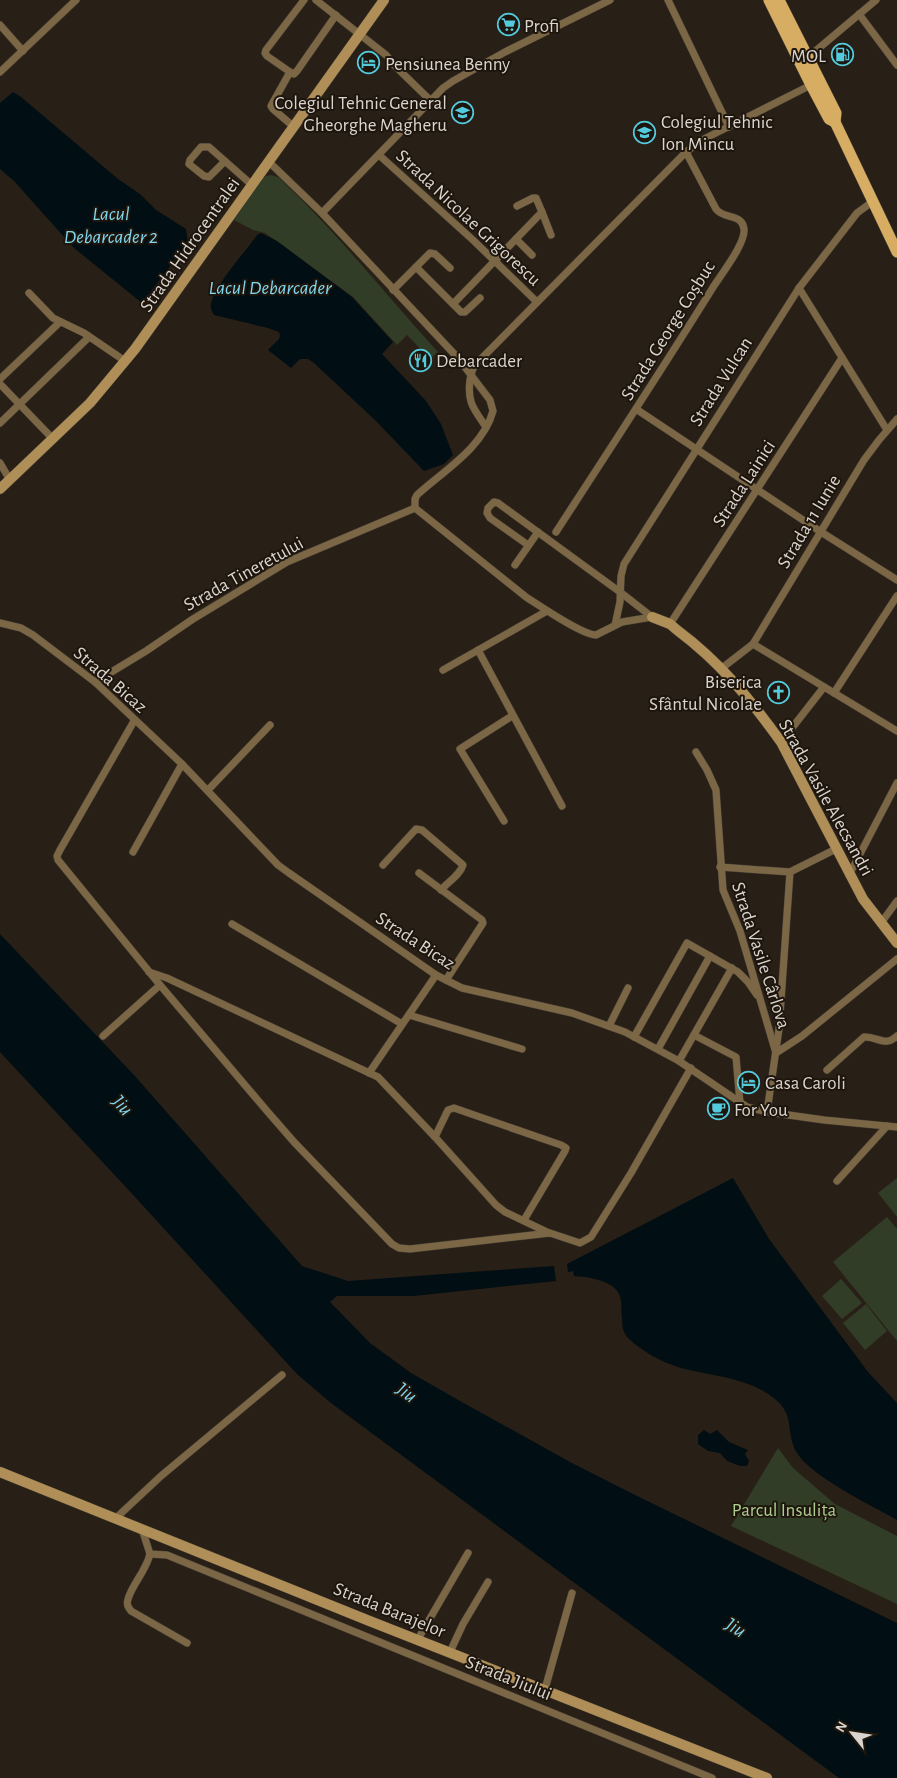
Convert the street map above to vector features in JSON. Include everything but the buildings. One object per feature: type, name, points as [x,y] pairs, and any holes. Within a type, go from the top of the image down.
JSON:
[{"type":"main road","points":[[769,0],[836,113],[835,122],[897,252]]},
{"type":"main road","points":[[779,0],[804,61],[810,85],[829,119],[835,122]]},
{"type":"street","points":[[0,72],[76,0]]},
{"type":"street","points":[[304,0],[266,50],[267,56],[294,74],[336,15]]},
{"type":"street","points":[[316,0],[386,55],[430,100]]},
{"type":"street","name":"Strada Hidrocentralei","points":[[0,489],[90,403],[125,361],[181,287],[384,0]]},
{"type":"street","points":[[322,213],[430,100],[453,81],[610,0]]},
{"type":"street","points":[[668,0],[729,127]]},
{"type":"street","points":[[804,61],[876,0]]},
{"type":"street","points":[[859,14],[897,65]]},
{"type":"street","points":[[0,25],[23,52]]},
{"type":"street","points":[[290,72],[271,106],[294,127]]},
{"type":"street","points":[[486,427],[470,402],[469,389],[475,365],[686,152],[702,140],[810,85]]},
{"type":"street","points":[[225,160],[210,177],[204,176],[189,164],[190,160],[201,148],[209,147],[225,160],[252,185]]},
{"type":"street","name":"Strada George Coșbuc","points":[[556,532],[636,410],[730,260],[744,234],[742,223],[739,219],[725,216],[716,209],[686,152]]},
{"type":"street","name":"Strada Nicolae Grigorescu","points":[[378,154],[537,302]]},
{"type":"street","points":[[269,162],[322,213],[392,290],[458,358],[490,400],[492,406],[491,416],[486,427],[470,448],[417,495],[415,508]]},
{"type":"street","points":[[517,206],[536,198],[551,235]]},
{"type":"street","name":"Strada Vulcan","points":[[620,592],[624,564],[799,288],[857,213],[872,202]]},
{"type":"street","points":[[453,304],[542,212]]},
{"type":"street","points":[[516,239],[532,254]]},
{"type":"street","points":[[392,290],[430,253],[450,268]]},
{"type":"street","points":[[416,267],[463,313],[480,298]]},
{"type":"street","points":[[799,288],[886,430]]},
{"type":"street","points":[[29,293],[53,318],[68,324],[125,361]]},
{"type":"street","points":[[0,379],[60,322]]},
{"type":"street","points":[[0,423],[89,337]]},
{"type":"street","name":"Strada Lainici","points":[[670,624],[842,358]]},
{"type":"street","points":[[0,384],[54,439]]},
{"type":"street","points":[[636,410],[897,580]]},
{"type":"street","name":"Strada 11 Iunie","points":[[722,668],[753,644],[864,460],[886,430],[897,419]]},
{"type":"street","points":[[0,463],[10,480]]},
{"type":"street","name":"Strada Vasile Alecsandri","points":[[528,545],[490,518],[487,513],[488,508],[494,502],[538,532],[652,617],[670,624],[722,668],[781,742],[863,899],[897,943]]},
{"type":"street","name":"Strada Vasile Alecsandri","points":[[415,508],[547,611],[593,636],[628,620],[652,617]]},
{"type":"street","name":"Strada Tineretului","points":[[95,682],[287,562],[415,508]]},
{"type":"street","points":[[515,565],[538,532]]},
{"type":"street","points":[[615,625],[620,592]]},
{"type":"street","points":[[834,693],[897,596]]},
{"type":"street","points":[[443,670],[547,611]]},
{"type":"street","name":"Strada Bicaz","points":[[0,622],[21,628],[95,682],[182,764],[284,869],[436,975],[468,990],[572,1013],[609,1026],[658,1049],[691,1068],[747,1107],[767,1112],[897,1127]]},
{"type":"street","points":[[753,644],[897,731]]},
{"type":"street","points":[[478,650],[562,806]]},
{"type":"street","points":[[781,742],[824,687]]},
{"type":"street","points":[[504,821],[460,749],[512,716]]},
{"type":"street","points":[[134,720],[60,850],[57,856],[58,860],[148,972],[294,1142],[398,1248],[550,1233],[558,1234],[580,1243],[591,1237],[631,1173],[691,1068]]},
{"type":"street","points":[[208,790],[270,725]]},
{"type":"street","name":"Strada Vasile Cârlova","points":[[696,752],[716,790],[723,890],[740,931],[776,1053]]},
{"type":"street","points":[[133,852],[182,764]]},
{"type":"street","points":[[850,875],[897,783]]},
{"type":"street","points":[[383,865],[416,829],[422,830],[463,865],[460,872],[448,881],[441,890]]},
{"type":"street","points":[[720,867],[790,872],[836,849]]},
{"type":"street","points":[[767,1112],[779,1029],[790,872]]},
{"type":"street","points":[[419,873],[482,920],[483,923],[446,980]]},
{"type":"street","points":[[881,923],[897,901]]},
{"type":"street","points":[[232,924],[402,1024]]},
{"type":"street","points":[[634,1037],[687,943],[732,968],[748,982],[762,1002]]},
{"type":"street","points":[[658,1049],[710,956]]},
{"type":"street","points":[[776,1053],[802,1036],[897,958]]},
{"type":"street","points":[[679,1061],[732,968]]},
{"type":"street","points":[[148,972],[167,978],[382,1080],[496,1205],[505,1212],[550,1233]]},
{"type":"street","points":[[369,1073],[436,975]]},
{"type":"street","points":[[102,1036],[160,986]]},
{"type":"street","points":[[609,1026],[628,988]]},
{"type":"street","points":[[409,1015],[522,1049]]},
{"type":"street","points":[[694,1035],[736,1057],[740,1103]]},
{"type":"street","points":[[827,1070],[864,1036],[886,1042],[891,1041],[897,1036]]},
{"type":"street","points":[[435,1137],[448,1110],[454,1108],[566,1148],[566,1151],[524,1220]]},
{"type":"street","points":[[837,1181],[887,1126]]},
{"type":"street","points":[[116,1518],[161,1476],[282,1374]]},
{"type":"street","name":"Strada Barajelor","points":[[0,1472],[767,1778]]},
{"type":"street","points":[[142,1529],[150,1554],[145,1569],[128,1599],[127,1605],[131,1611],[187,1643]]},
{"type":"street","points":[[418,1640],[468,1553]]},
{"type":"street","name":"Strada Jiului","points":[[150,1554],[167,1555],[712,1778]]},
{"type":"street","points":[[450,1652],[488,1582]]},
{"type":"street","points":[[545,1690],[572,1593]]},
{"type":"green space","points":[[271,175],[278,177],[320,219],[438,352],[430,359],[407,335],[397,345],[353,297],[265,233],[253,230],[234,220],[261,180]]},
{"type":"green space","points":[[897,1178],[897,1217],[878,1193]]},
{"type":"green space","points":[[887,1217],[897,1229],[897,1341],[833,1262]]},
{"type":"green space","points":[[841,1279],[862,1303],[842,1319],[822,1296]]},
{"type":"green space","points":[[866,1304],[887,1331],[865,1350],[843,1323]]},
{"type":"green space","name":"Parcul Insulița","points":[[778,1448],[793,1468],[835,1504],[897,1536],[897,1604],[731,1526]]},
{"type":"water","name":"Lacul Debarcader 2","points":[[13,92],[118,179],[140,194],[156,210],[186,229],[188,243],[142,303],[74,248],[14,181],[0,169],[0,103]]},
{"type":"water","name":"Lacul Debarcader","points":[[261,233],[277,241],[352,297],[393,342],[382,354],[426,401],[441,424],[453,455],[444,464],[424,471],[375,420],[314,363],[308,359],[300,359],[291,368],[268,350],[279,339],[279,332],[214,315],[211,304],[218,288],[257,235]]},
{"type":"water","name":"Jiu","points":[[0,934],[134,1075],[302,1266],[348,1281],[554,1266],[556,1281],[414,1296],[337,1296],[330,1302],[370,1343],[411,1373],[460,1401],[570,1462],[629,1492],[897,1623],[897,1778],[839,1778],[331,1403],[297,1374],[0,1052]]},
{"type":"water","points":[[733,1178],[769,1239],[868,1372],[897,1403],[897,1520],[828,1481],[805,1462],[793,1446],[786,1412],[775,1399],[753,1386],[728,1378],[678,1367],[646,1352],[629,1339],[624,1332],[621,1299],[617,1291],[600,1280],[574,1276],[573,1271],[568,1272],[567,1264]]},
{"type":"water","points":[[704,1430],[710,1434],[717,1430],[729,1442],[748,1450],[745,1454],[749,1461],[747,1466],[740,1466],[727,1461],[720,1453],[708,1451],[698,1444],[698,1435]]},
{"type":"place","name":"Profi","points":[[508,25]]},
{"type":"place","name":"MOL","points":[[842,55]]},
{"type":"place","name":"Pensiunea Benny","points":[[369,63]]},
{"type":"place","name":"Colegiul Tehnic General Gheorghe Magheru","points":[[463,113]]},
{"type":"place","name":"Colegiul Tehnic Ion Mincu","points":[[645,132]]},
{"type":"place","name":"Debarcader","points":[[420,360]]},
{"type":"place","name":"Biserica Sfântul Nicolae","points":[[778,692]]},
{"type":"place","name":"Casa Caroli","points":[[749,1082]]},
{"type":"place","name":"For You","points":[[718,1109]]}]
